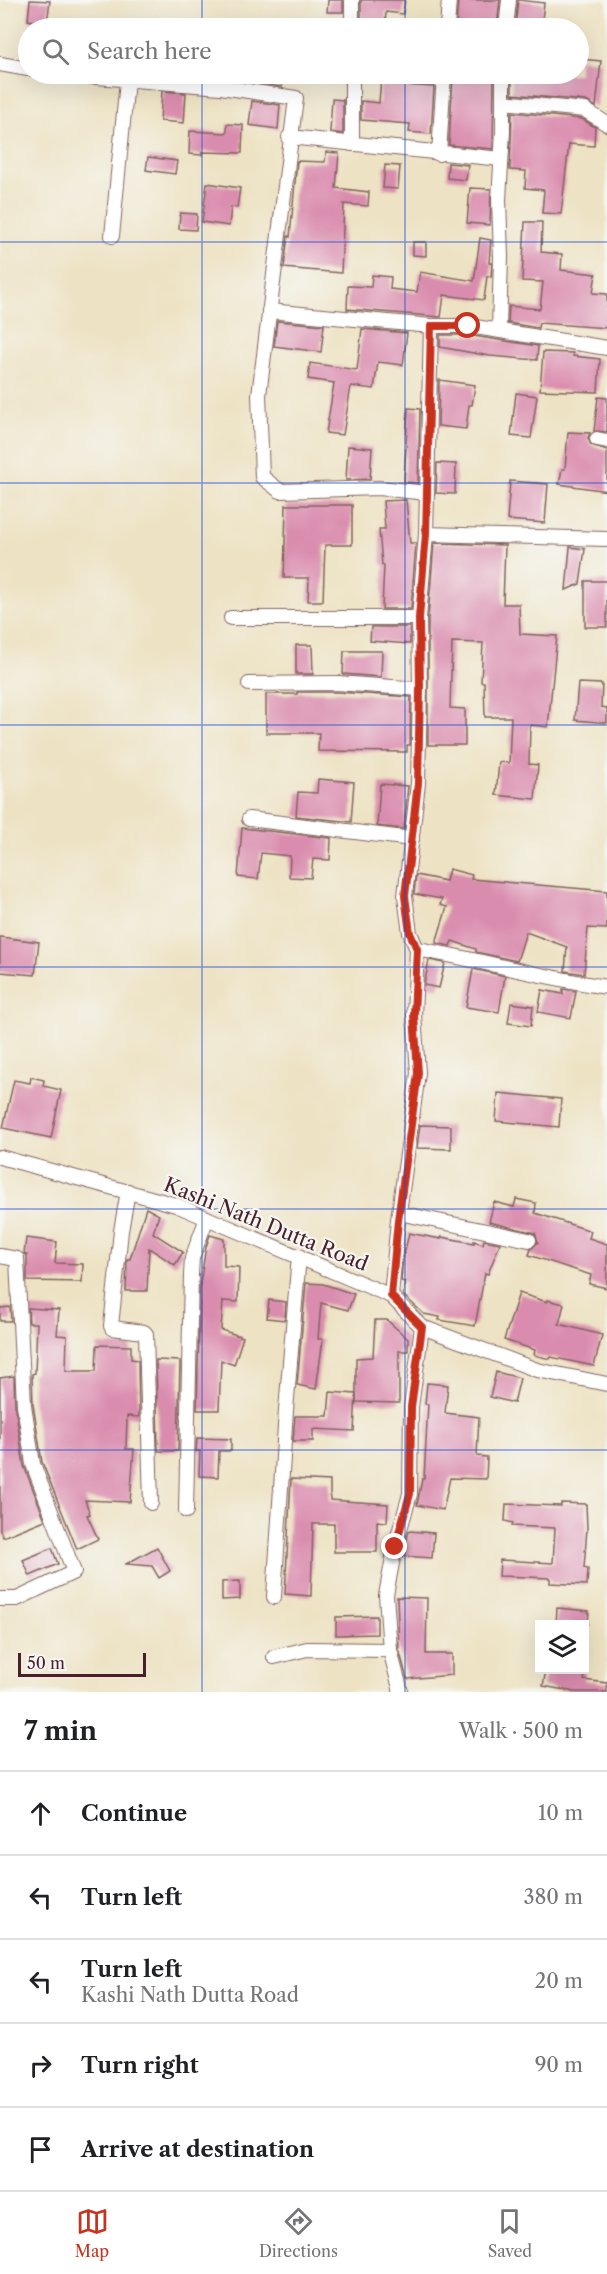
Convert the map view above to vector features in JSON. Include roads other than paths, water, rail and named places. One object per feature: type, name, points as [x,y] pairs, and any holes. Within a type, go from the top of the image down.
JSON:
[{"type":"street","points":[[352,0],[352,18]]},
{"type":"street","points":[[448,18],[449,0]]},
{"type":"street","points":[[507,18],[509,0]]},
{"type":"street","points":[[0,64],[18,67]]},
{"type":"street","points":[[112,236],[127,84]]},
{"type":"street","points":[[174,84],[220,87],[296,98],[289,137],[259,395],[262,477],[280,491],[379,488],[427,492]]},
{"type":"street","points":[[352,84],[352,144]]},
{"type":"street","points":[[439,154],[443,84]]},
{"type":"street","points":[[498,330],[503,84]]},
{"type":"street","points":[[503,102],[585,110],[607,124]]},
{"type":"street","points":[[289,137],[501,159]]},
{"type":"street","points":[[269,311],[431,326],[468,326],[607,348]]},
{"type":"street","points":[[391,1296],[399,1213],[418,1073],[414,1015],[417,949],[410,933],[405,896],[418,783],[419,618],[426,534],[431,326]]},
{"type":"street","points":[[426,534],[607,539]]},
{"type":"street","points":[[231,618],[419,618]]},
{"type":"street","points":[[249,684],[337,683],[420,689]]},
{"type":"street","points":[[249,819],[412,839]]},
{"type":"street","points":[[417,949],[607,987]]},
{"type":"street","name":"Kashi Nath Dutta Road","points":[[0,1157],[176,1205],[391,1296],[422,1327],[537,1370],[607,1383]]},
{"type":"street","points":[[128,1191],[121,1231],[111,1326],[146,1334],[151,1503]]},
{"type":"street","points":[[399,1213],[529,1240]]},
{"type":"street","points":[[186,1510],[192,1258],[207,1218]]},
{"type":"street","points":[[0,1256],[17,1259],[24,1405],[33,1464],[74,1572],[17,1599],[0,1599]]},
{"type":"street","points":[[274,1597],[299,1256]]},
{"type":"street","points":[[401,1692],[390,1650],[386,1595],[395,1547],[410,1494],[411,1407],[422,1327]]},
{"type":"street","points":[[274,1657],[307,1649],[390,1650]]}]
